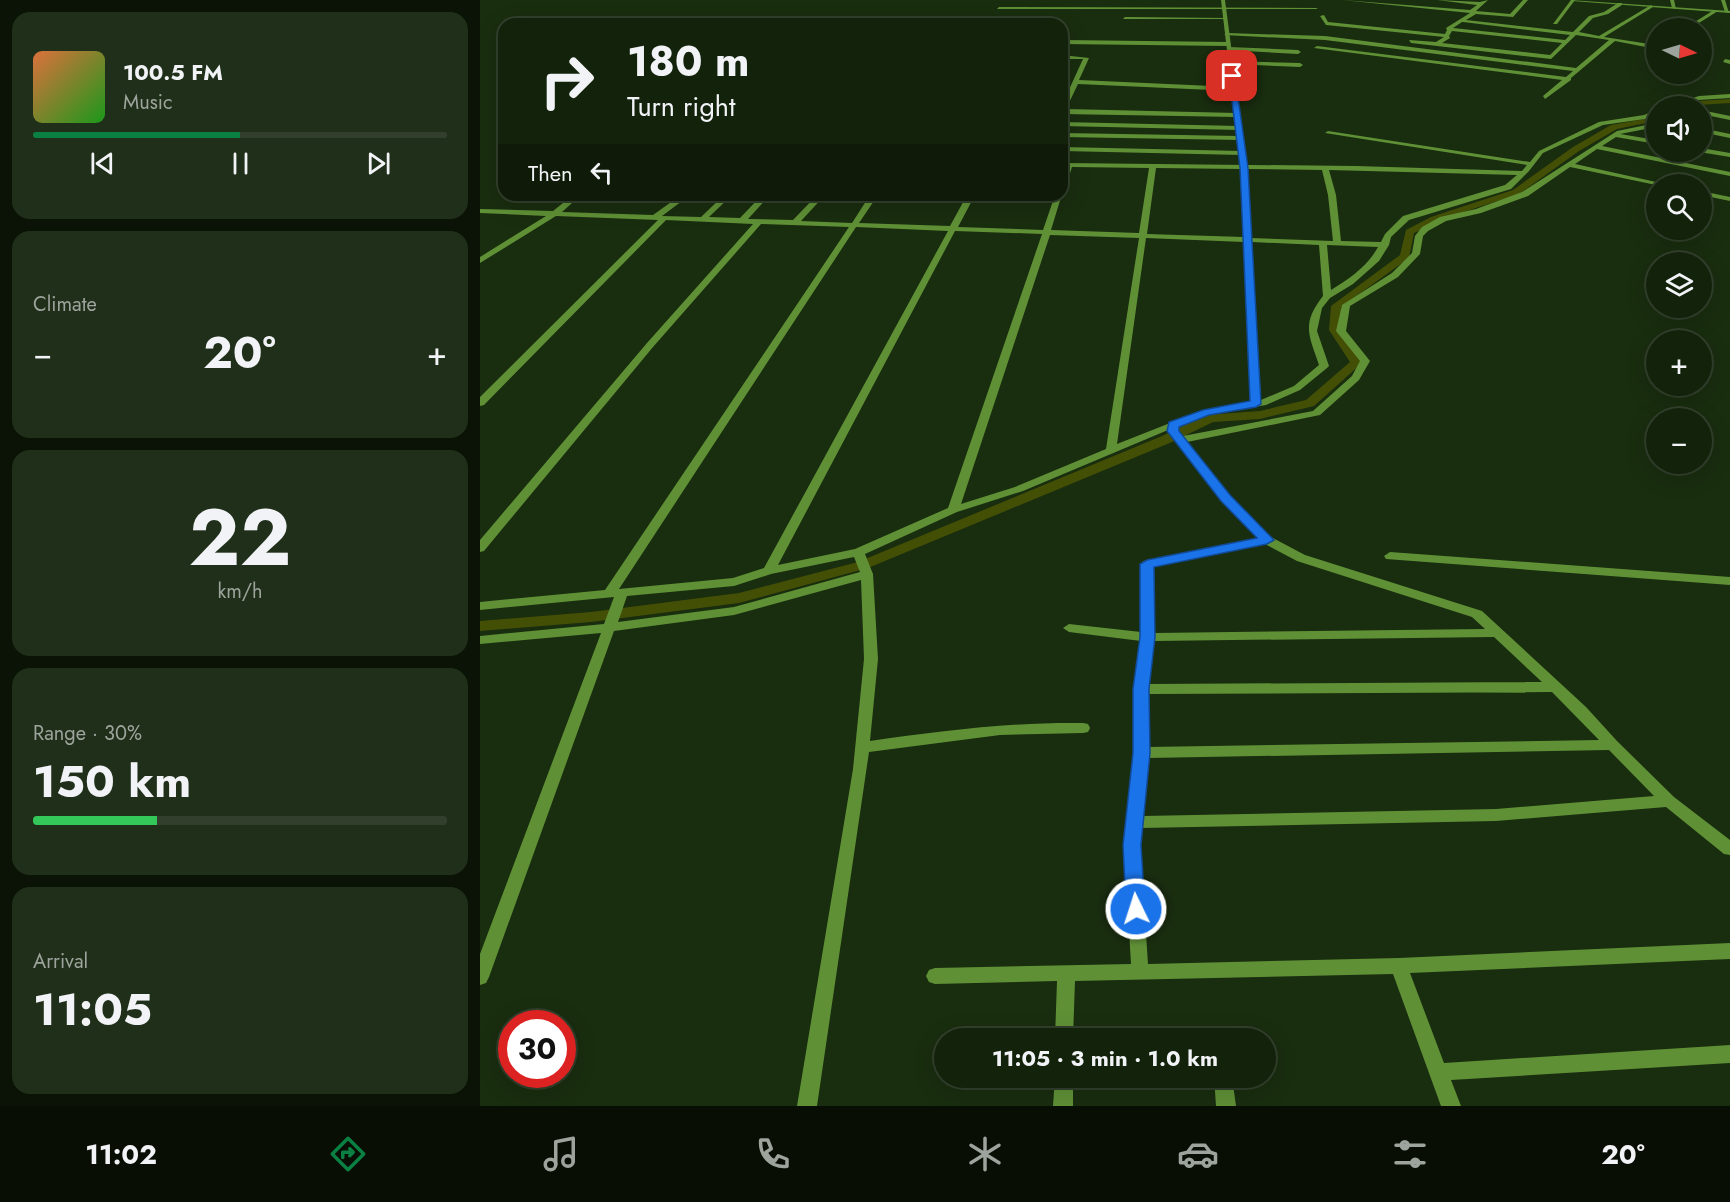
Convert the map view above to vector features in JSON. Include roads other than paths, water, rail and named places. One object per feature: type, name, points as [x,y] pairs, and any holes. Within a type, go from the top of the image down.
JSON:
[{"type":"street","points":[[1223,0],[1244,168],[1256,404]]},
{"type":"street","points":[[1316,9],[1319,0]]},
{"type":"street","points":[[1344,0],[1388,7],[1511,16],[1526,0]]},
{"type":"street","points":[[1439,0],[1484,2]]},
{"type":"street","points":[[1555,23],[1573,0],[1620,4]]},
{"type":"street","points":[[1672,0],[1674,8]]},
{"type":"street","points":[[1403,40],[1551,57],[1591,17],[1606,13],[1620,4],[1628,2],[1728,12],[1723,0]]},
{"type":"street","points":[[1349,7],[1352,1]]},
{"type":"street","points":[[1437,44],[1451,29],[1484,2]]},
{"type":"street","points":[[1600,37],[1652,6]]},
{"type":"street","points":[[999,8],[1316,9],[1326,23],[1326,31],[1381,38]]},
{"type":"street","points":[[1704,18],[1716,11]]},
{"type":"street","points":[[1322,16],[1341,17]]},
{"type":"street","points":[[1125,18],[1225,19]]},
{"type":"street","points":[[1462,21],[1600,37],[1646,45]]},
{"type":"street","points":[[1326,23],[1457,38]]},
{"type":"street","points":[[1439,28],[1565,42]]},
{"type":"street","points":[[1227,34],[1325,38],[1578,70]]},
{"type":"street","points":[[1545,97],[1613,40]]},
{"type":"street","points":[[1068,42],[1228,46],[1298,52]]},
{"type":"street","points":[[1317,48],[1569,78]]},
{"type":"street","points":[[1547,48],[1558,50]]},
{"type":"street","points":[[1068,57],[1086,57],[1078,82],[1068,101]]},
{"type":"street","points":[[1231,63],[1300,65]]},
{"type":"street","points":[[1078,82],[1234,88]]},
{"type":"street","points":[[1712,97],[1730,96]]},
{"type":"street","points":[[1720,105],[1730,104]]},
{"type":"street","points":[[1068,112],[1237,115]]},
{"type":"street","points":[[1712,114],[1730,118]]},
{"type":"street","points":[[1175,432],[1207,412],[1256,404],[1298,388],[1324,366],[1312,331],[1318,308],[1327,296],[1350,282],[1376,259],[1388,236],[1406,218],[1508,188],[1541,152],[1601,123],[1646,117]]},
{"type":"street","points":[[1068,124],[1239,128]]},
{"type":"street","points":[[480,606],[734,582],[769,571],[860,555],[953,510],[1019,489],[1111,450],[1175,432],[1316,413],[1356,378],[1365,361],[1341,332],[1346,305],[1395,275],[1416,254],[1419,236],[1425,229],[1443,219],[1478,211],[1526,193],[1619,132],[1646,127]]},
{"type":"street","points":[[1712,132],[1730,136]]},
{"type":"street","points":[[1328,133],[1531,164]]},
{"type":"street","points":[[1068,135],[1240,138]]},
{"type":"street","points":[[1614,135],[1646,140]]},
{"type":"street","points":[[1596,147],[1730,174]]},
{"type":"street","points":[[1068,149],[1242,153]]},
{"type":"street","points":[[1712,152],[1730,155]]},
{"type":"street","points":[[1068,165],[1524,173]]},
{"type":"street","points":[[1568,165],[1646,181]]},
{"type":"street","points":[[1111,450],[1153,167]]},
{"type":"street","points":[[1325,168],[1332,195],[1337,243]]},
{"type":"street","points":[[1508,188],[1526,193]]},
{"type":"street","points":[[1712,195],[1730,199]]},
{"type":"street","points":[[480,261],[555,213],[570,201]]},
{"type":"street","points":[[480,403],[659,217],[679,201]]},
{"type":"street","points":[[703,219],[722,201]]},
{"type":"street","points":[[743,220],[760,201]]},
{"type":"street","points":[[796,222],[815,201]]},
{"type":"street","points":[[480,977],[608,628],[615,593],[870,201]]},
{"type":"street","points":[[769,571],[967,201]]},
{"type":"street","points":[[953,510],[1057,201]]},
{"type":"street","points":[[480,211],[1385,245]]},
{"type":"street","points":[[480,548],[650,345],[759,221]]},
{"type":"street","points":[[1323,243],[1327,296]]},
{"type":"street","points":[[1175,432],[1226,498],[1267,540],[1301,558],[1477,614],[1581,711],[1669,801],[1730,849]]},
{"type":"street","points":[[1140,973],[1132,845],[1141,753],[1141,689],[1148,637],[1147,564],[1267,540]]},
{"type":"street","points":[[807,1106],[862,748],[871,659],[867,574],[860,555]]},
{"type":"street","points":[[1390,556],[1730,581]]},
{"type":"street","points":[[480,640],[608,628],[734,611],[867,574]]},
{"type":"street","points":[[1069,628],[1148,637],[1497,633]]},
{"type":"street","points":[[1141,689],[1556,687]]},
{"type":"street","points":[[862,748],[975,732],[1047,727],[1083,728]]},
{"type":"street","points":[[1141,753],[1612,745]]},
{"type":"street","points":[[1134,822],[1496,815],[1669,801]]},
{"type":"street","points":[[935,976],[1399,966],[1730,951]]},
{"type":"street","points":[[1399,966],[1451,1106]]},
{"type":"street","points":[[1064,1028],[1066,973]]},
{"type":"street","points":[[1438,1072],[1730,1054]]},
{"type":"street","points":[[1063,1106],[1064,1088]]},
{"type":"street","points":[[1224,1088],[1226,1106]]},
{"type":"waterway","points":[[1712,102],[1730,101]]},
{"type":"waterway","points":[[480,626],[591,617],[739,598],[863,565],[1167,439],[1210,418],[1260,415],[1310,403],[1356,363],[1335,330],[1336,306],[1405,256],[1409,232],[1447,214],[1516,192],[1599,135],[1614,127],[1646,121]]}]
